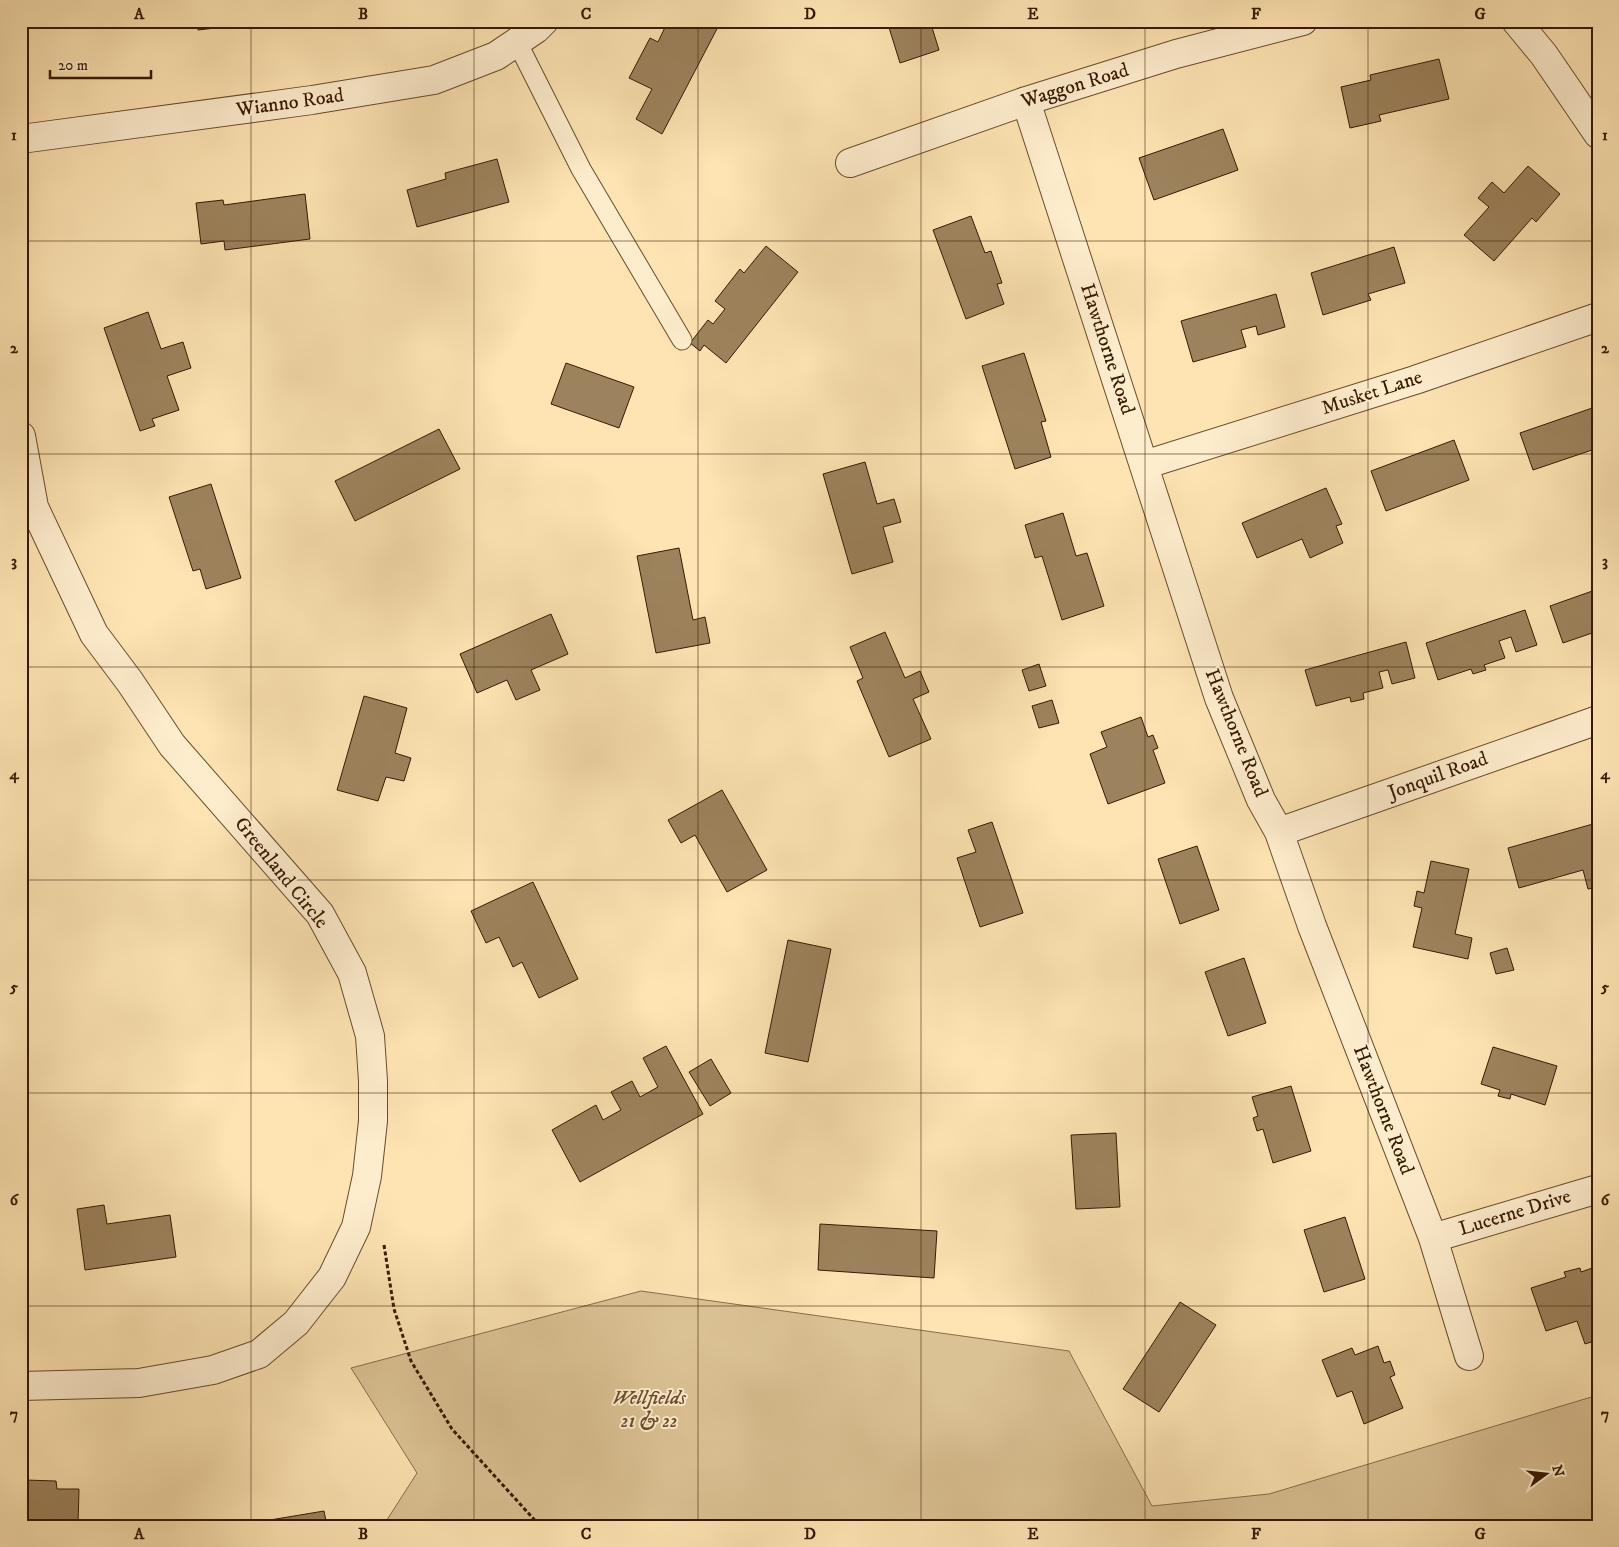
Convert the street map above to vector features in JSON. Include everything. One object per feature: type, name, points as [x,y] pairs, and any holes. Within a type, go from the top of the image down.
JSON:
[{"type":"street","name":"Wianno Road","points":[[21,139],[312,100],[434,80],[496,56],[536,29],[544,21]]},
{"type":"street","name":"Waggon Road","points":[[850,163],[1026,101],[1176,54],[1303,21]]},
{"type":"street","points":[[1516,21],[1544,55],[1598,134]]},
{"type":"street","name":"Hawthorne Road","points":[[1026,101],[1219,698],[1261,800],[1279,832],[1312,926],[1433,1238],[1469,1356]]},
{"type":"street","name":"Musket Lane","points":[[1144,465],[1415,380],[1598,317]]},
{"type":"street","name":"Greenland Circle","points":[[21,436],[34,507],[94,634],[130,682],[172,745],[320,914],[352,973],[370,1036],[373,1101],[373,1121],[367,1176],[356,1227],[332,1277],[296,1322],[259,1354],[214,1370],[139,1383],[21,1386]]},
{"type":"street","name":"Jonquil Road","points":[[1279,832],[1598,720]]},
{"type":"street","name":"Lucerne Drive","points":[[1433,1238],[1598,1188]]},
{"type":"lane","points":[[517,42],[581,170],[682,340]]},
{"type":"path","points":[[384,1244],[394,1309],[411,1361],[452,1429],[540,1526]]},
{"type":"green space","name":"Wellfields 21 & 22","points":[[641,1291],[1069,1351],[1152,1506],[1269,1494],[1598,1395],[1598,1526],[383,1526],[417,1473],[351,1368]]},
{"type":"building","points":[[197,21],[238,21],[232,22],[233,26],[198,30]]},
{"type":"building","points":[[668,21],[711,21],[719,25],[662,134],[636,119],[652,89],[629,78],[650,38],[658,42]]},
{"type":"building","points":[[887,21],[930,21],[939,50],[900,63]]},
{"type":"building","points":[[1439,59],[1449,99],[1379,115],[1381,121],[1350,128],[1341,87],[1371,80],[1370,75]]},
{"type":"building","points":[[1223,129],[1238,170],[1154,200],[1139,158]]},
{"type":"building","points":[[497,159],[509,202],[417,227],[407,190],[446,179],[445,173]]},
{"type":"building","points":[[1528,166],[1560,194],[1536,222],[1532,218],[1494,261],[1464,235],[1489,207],[1478,198],[1492,182],[1504,193]]},
{"type":"building","points":[[305,194],[310,239],[225,250],[224,241],[201,244],[196,203],[223,200],[224,205]]},
{"type":"building","points":[[971,216],[985,253],[991,251],[1002,283],[997,284],[1004,304],[966,319],[933,230]]},
{"type":"building","points":[[766,246],[798,272],[726,363],[704,345],[700,351],[690,343],[708,320],[713,324],[725,309],[715,301],[740,269],[744,273]]},
{"type":"building","points":[[1394,247],[1405,283],[1368,294],[1371,300],[1323,315],[1311,273]]},
{"type":"building","points":[[1276,294],[1285,327],[1258,335],[1256,326],[1241,330],[1246,347],[1193,362],[1181,321]]},
{"type":"building","points":[[148,312],[161,349],[183,342],[191,368],[167,376],[179,410],[152,419],[155,426],[140,431],[104,328]]},
{"type":"building","points":[[1024,353],[1046,421],[1041,422],[1051,457],[1015,469],[982,366]]},
{"type":"building","points":[[566,363],[634,387],[619,428],[551,404]]},
{"type":"building","points":[[1598,406],[1598,448],[1533,470],[1520,433]]},
{"type":"building","points":[[439,429],[460,469],[355,521],[335,481]]},
{"type":"building","points":[[1454,440],[1469,480],[1386,511],[1371,471]]},
{"type":"building","points":[[865,462],[877,504],[894,499],[901,522],[883,527],[893,562],[852,574],[823,474]]},
{"type":"building","points":[[211,484],[241,578],[206,589],[200,569],[193,571],[169,497]]},
{"type":"building","points":[[1326,488],[1342,524],[1336,526],[1343,543],[1310,558],[1302,539],[1257,558],[1242,523]]},
{"type":"building","points":[[1063,513],[1076,556],[1087,553],[1104,606],[1062,620],[1042,556],[1035,558],[1025,525]]},
{"type":"building","points":[[679,548],[693,620],[705,617],[710,643],[656,653],[637,556]]},
{"type":"building","points":[[1598,589],[1598,631],[1563,643],[1550,606]]},
{"type":"building","points":[[1525,610],[1537,645],[1516,652],[1511,637],[1499,641],[1505,658],[1484,665],[1486,670],[1473,674],[1471,669],[1438,680],[1426,643]]},
{"type":"building","points":[[551,614],[568,654],[531,670],[540,690],[516,700],[507,680],[477,693],[460,654]]},
{"type":"building","points":[[885,632],[905,678],[920,671],[929,692],[913,699],[931,739],[889,757],[857,681],[863,678],[850,647]]},
{"type":"building","points":[[1406,642],[1415,678],[1392,684],[1388,670],[1379,672],[1383,688],[1363,693],[1364,699],[1351,702],[1350,697],[1316,706],[1305,670]]},
{"type":"building","points":[[1039,664],[1046,686],[1029,691],[1022,670]]},
{"type":"building","points":[[364,696],[407,708],[395,753],[411,758],[404,781],[386,777],[378,801],[337,790]]},
{"type":"building","points":[[1052,700],[1059,723],[1039,728],[1032,706]]},
{"type":"building","points":[[1141,717],[1148,737],[1153,735],[1158,748],[1153,750],[1165,783],[1108,804],[1090,754],[1107,747],[1101,732]]},
{"type":"building","points":[[722,790],[767,870],[727,892],[695,835],[681,843],[668,820]]},
{"type":"building","points":[[992,822],[1023,913],[980,927],[957,858],[976,852],[968,830]]},
{"type":"building","points":[[1593,824],[1598,841],[1598,887],[1588,889],[1583,870],[1519,888],[1508,848]]},
{"type":"building","points":[[1197,846],[1219,910],[1180,924],[1158,859]]},
{"type":"building","points":[[1431,861],[1469,869],[1455,934],[1472,938],[1468,959],[1413,947],[1422,908],[1414,906],[1417,891],[1424,893]]},
{"type":"building","points":[[533,882],[578,979],[539,998],[522,962],[513,967],[499,937],[486,943],[471,911]]},
{"type":"building","points":[[788,940],[831,949],[808,1062],[765,1053]]},
{"type":"building","points":[[1507,948],[1514,970],[1496,974],[1490,953]]},
{"type":"building","points":[[1244,958],[1266,1023],[1228,1036],[1205,972]]},
{"type":"building","points":[[666,1046],[703,1114],[580,1182],[552,1130],[596,1105],[603,1120],[621,1110],[611,1092],[632,1081],[640,1097],[658,1087],[643,1058]]},
{"type":"building","points":[[1493,1047],[1557,1066],[1545,1105],[1511,1094],[1510,1099],[1498,1096],[1500,1090],[1481,1084]]},
{"type":"building","points":[[711,1059],[731,1093],[710,1106],[689,1072]]},
{"type":"building","points":[[1291,1086],[1311,1151],[1273,1163],[1263,1129],[1257,1131],[1253,1118],[1258,1116],[1252,1097]]},
{"type":"building","points":[[1116,1133],[1120,1207],[1076,1209],[1071,1135]]},
{"type":"building","points":[[104,1205],[107,1224],[170,1215],[176,1257],[85,1270],[77,1209]]},
{"type":"building","points":[[1345,1217],[1365,1279],[1324,1292],[1304,1230]]},
{"type":"building","points":[[820,1224],[937,1231],[934,1278],[818,1270]]},
{"type":"building","points":[[1598,1266],[1598,1340],[1585,1344],[1577,1321],[1546,1331],[1531,1288],[1566,1277],[1564,1272],[1580,1268],[1581,1272]]},
{"type":"building","points":[[1180,1302],[1216,1325],[1159,1412],[1123,1389]]},
{"type":"building","points":[[1378,1346],[1384,1363],[1390,1361],[1395,1375],[1390,1377],[1403,1408],[1364,1424],[1352,1391],[1337,1397],[1322,1360],[1352,1348],[1355,1355]]},
{"type":"building","points":[[21,1442],[26,1442],[25,1480],[56,1481],[57,1489],[79,1489],[78,1526],[21,1526]]},
{"type":"building","points":[[324,1511],[327,1526],[234,1526]]}]
